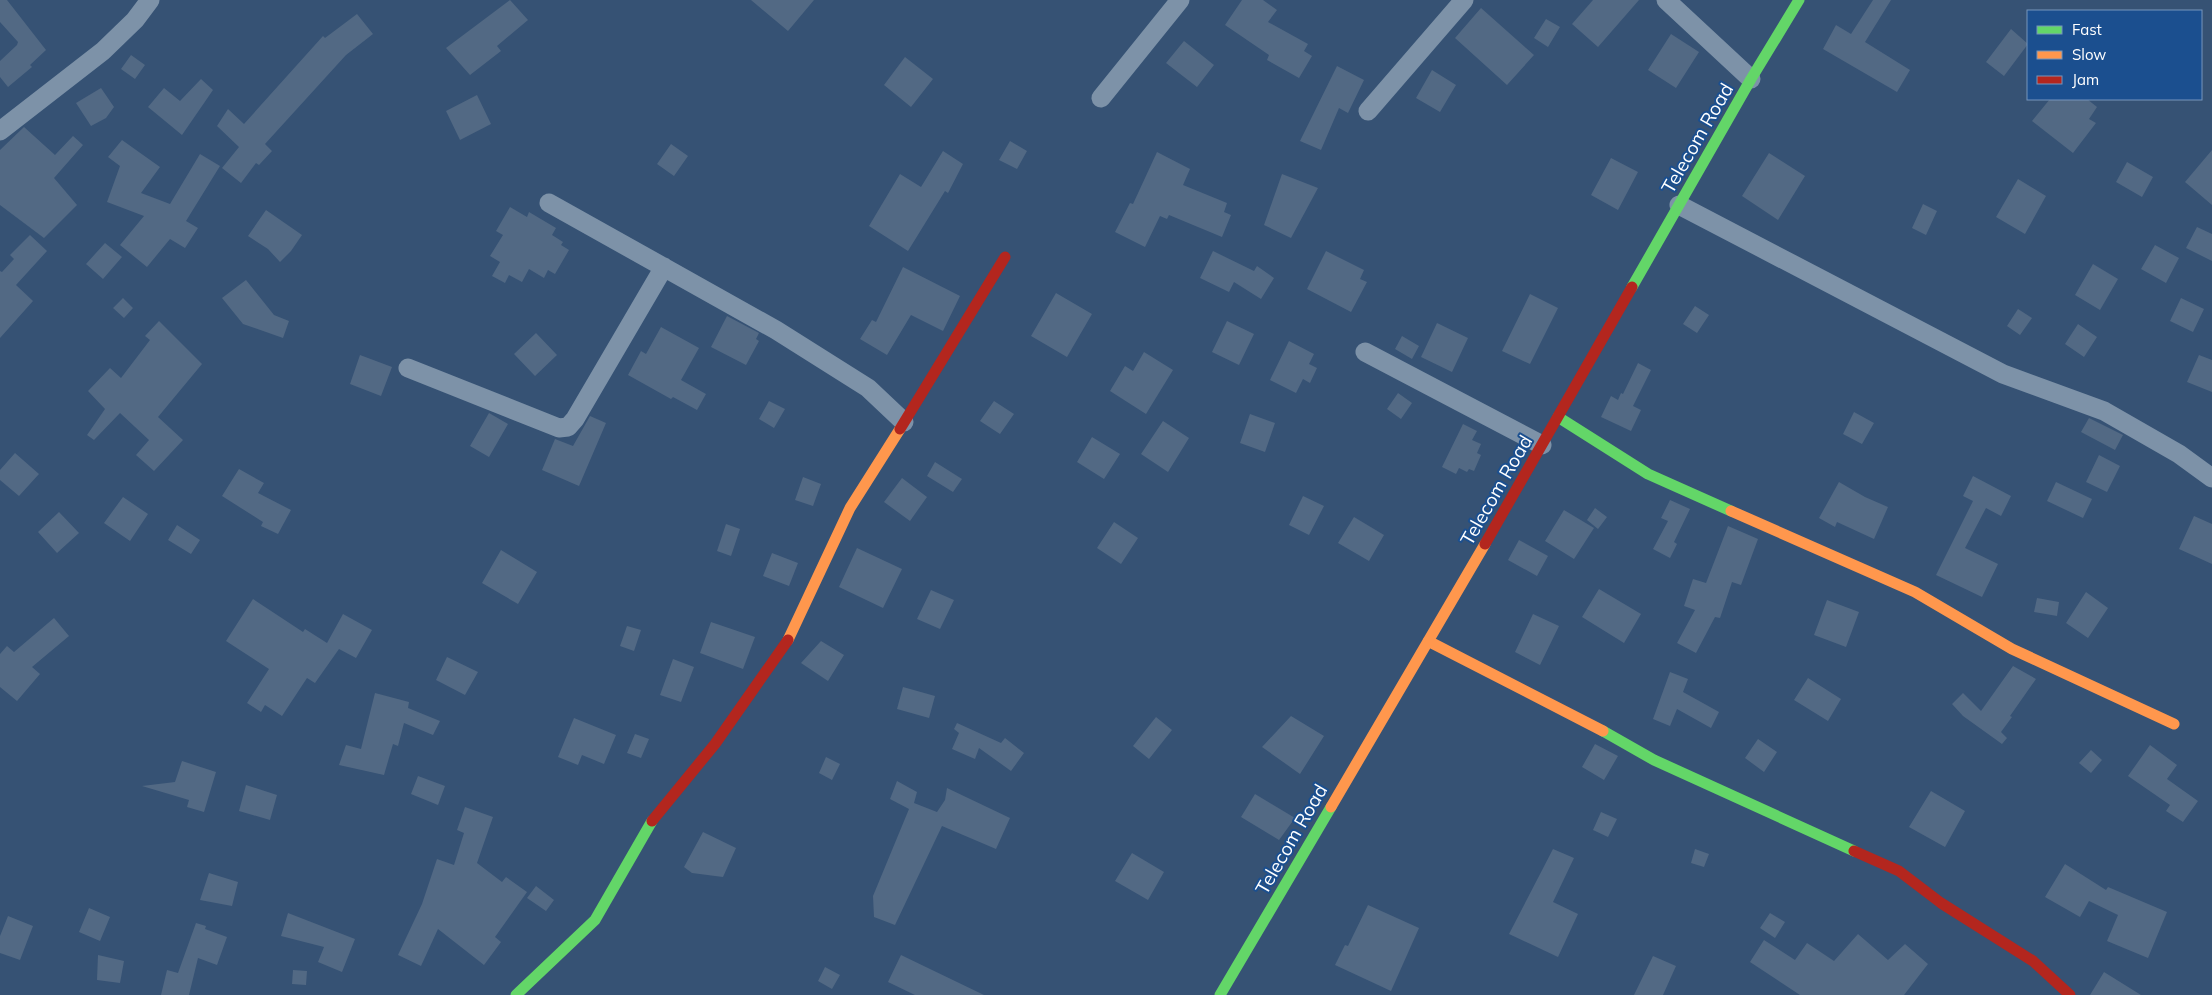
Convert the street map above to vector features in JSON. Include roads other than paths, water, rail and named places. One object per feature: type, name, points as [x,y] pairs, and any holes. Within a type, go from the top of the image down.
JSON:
[{"type":"street","points":[[0,131],[103,51],[135,20],[150,0]]},
{"type":"street","points":[[1101,98],[1180,0]]},
{"type":"street","points":[[1368,110],[1464,0]]},
{"type":"street","points":[[1666,0],[1751,79]]},
{"type":"street","name":"Telecom Road","points":[[1220,995],[1542,445],[1751,79],[1799,0]]},
{"type":"street","points":[[549,203],[776,330],[868,388],[904,422]]},
{"type":"street","points":[[1679,205],[2003,374],[2104,411],[2179,454],[2212,478]]},
{"type":"street","points":[[516,995],[595,920],[653,819],[716,744],[755,690],[792,634],[850,508],[979,302],[1005,257]]},
{"type":"street","points":[[408,368],[559,428],[568,426],[575,419],[664,268]]},
{"type":"street","points":[[1365,352],[1542,445]]},
{"type":"street","points":[[1558,417],[1648,474],[1915,592],[2012,649],[2174,724]]},
{"type":"street","points":[[1428,641],[1628,744],[1654,760],[1899,871],[1941,903],[2033,960],[2070,995]]}]
